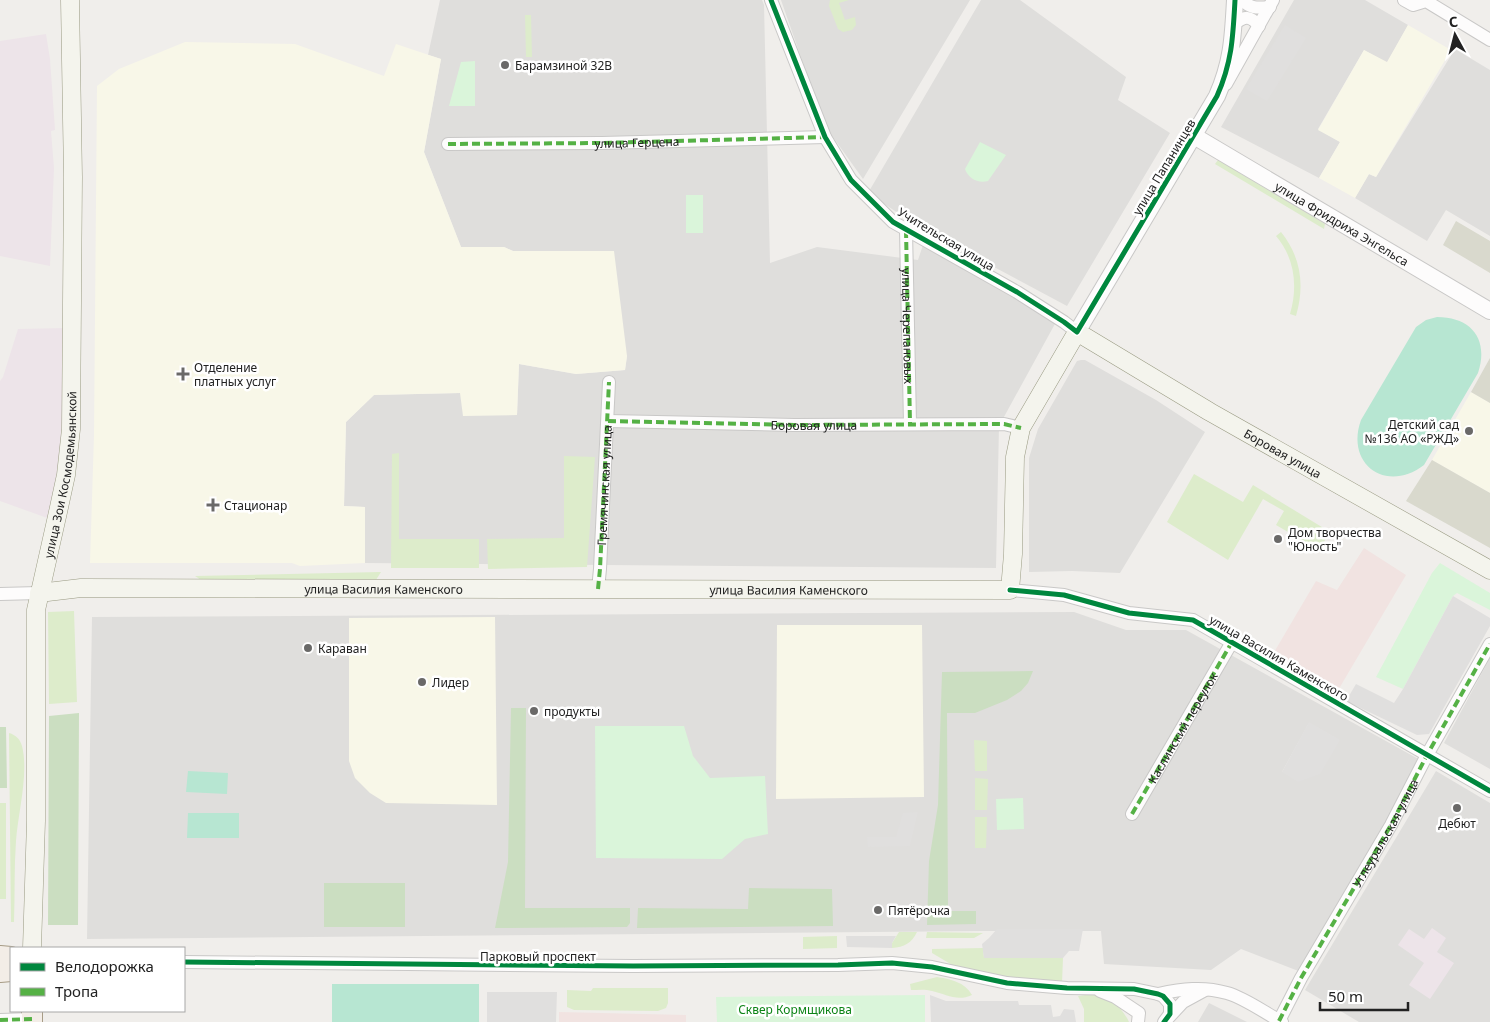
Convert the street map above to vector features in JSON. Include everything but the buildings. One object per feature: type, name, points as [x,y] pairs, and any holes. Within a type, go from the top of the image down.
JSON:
[{"type":"main road","name":"улица Зои Космодемьянской","points":[[32,947],[36,820],[36,610],[66,475],[71,429],[72,174],[70,0]]},
{"type":"main road","name":"улица Папанинцев","points":[[1010,590],[1013,554],[1015,457],[1021,428],[1077,332]]},
{"type":"main road","name":"Боровая улица","points":[[1077,332],[1210,412],[1490,570]]},
{"type":"main road","name":"улица Василия Каменского","points":[[39,593],[81,588],[1010,590]]},
{"type":"street","name":"Учительская улица","points":[[771,0],[825,137],[851,180],[893,222],[1016,292],[1077,332]]},
{"type":"street","name":"улица Папанинцев","points":[[1217,96],[1229,65],[1235,0]]},
{"type":"street","name":"улица Папанинцев","points":[[1242,0],[1254,9],[1272,3]]},
{"type":"street","points":[[1404,0],[1413,5],[1426,1],[1490,40]]},
{"type":"street","name":"улица Папанинцев","points":[[1077,332],[1217,96],[1228,81],[1272,3]]},
{"type":"street","points":[[1234,24],[1241,19],[1253,18],[1260,26]]},
{"type":"street","name":"улица Фридриха Энгельса","points":[[1194,136],[1490,311]]},
{"type":"street","name":"улица Герцена","points":[[448,144],[602,143],[825,137]]},
{"type":"street","name":"улица Черепановых","points":[[906,230],[910,423]]},
{"type":"street","name":"Гремячинская улица","points":[[598,589],[609,382]]},
{"type":"street","name":"Боровая улица","points":[[608,421],[794,424],[1004,424],[1021,428]]},
{"type":"street","name":"улица Василия Каменского","points":[[1010,590],[1064,594],[1129,613],[1193,620],[1490,791]]},
{"type":"street","points":[[0,594],[39,593]]},
{"type":"street","name":"Каслинский переулок","points":[[1132,814],[1232,642]]},
{"type":"street","name":"Углеуральская улица","points":[[1280,1021],[1301,978],[1391,825],[1427,755],[1490,644]]},
{"type":"street","name":"Парковый проспект","points":[[185,962],[560,966],[838,965],[892,963],[932,967],[1007,982],[1067,988],[1134,989],[1155,993]]},
{"type":"street","points":[[1141,1019],[1140,1003],[1147,995],[1188,988],[1208,988],[1229,993],[1280,1021]]},
{"type":"street","points":[[1166,1020],[1183,1002],[1208,988]]},
{"type":"street","points":[[1095,989],[1115,997],[1141,1019]]},
{"type":"street","points":[[1155,993],[1167,999],[1170,1004],[1170,1014],[1166,1020]]},
{"type":"street","points":[[0,1020],[32,1017]]},
{"type":"shaded area","points":[[440,0],[762,0],[764,5],[770,263],[817,247],[918,260],[923,245],[1056,322],[999,426],[996,568],[365,563],[365,507],[344,506],[346,422],[374,395],[460,393],[517,415],[519,364],[576,374],[625,370],[627,356],[539,251],[513,251],[504,247],[461,247],[424,152],[441,59],[428,55]]},
{"type":"shaded area","points":[[781,0],[970,0],[863,179],[825,126]]},
{"type":"shaded area","points":[[981,0],[1020,0],[1126,77],[1118,100],[1170,133],[1067,306],[919,227],[868,193]]},
{"type":"shaded area","points":[[1294,0],[1365,0],[1408,25],[1387,63],[1364,50],[1318,129],[1340,142],[1319,178],[1221,127]]},
{"type":"shaded area","points":[[1285,25],[1306,38],[1267,101],[1246,89]]},
{"type":"shaded area","points":[[1408,25],[1451,50],[1376,177],[1369,174],[1355,198],[1319,178],[1340,142],[1318,130],[1364,50],[1387,62]]},
{"type":"shaded area","points":[[46,34],[50,59],[55,130],[51,131],[54,168],[50,266],[0,256],[0,41]]},
{"type":"shaded area","points":[[185,42],[295,44],[384,76],[396,44],[441,59],[424,152],[461,247],[504,247],[513,251],[614,251],[627,356],[625,370],[576,374],[519,364],[517,415],[463,416],[460,393],[374,395],[346,422],[344,506],[365,507],[365,563],[300,566],[292,563],[90,563],[94,435],[97,86],[119,69]]},
{"type":"shaded area","points":[[1455,49],[1490,70],[1490,236],[1446,210],[1427,241],[1355,198],[1369,174],[1376,177]]},
{"type":"shaded area","points":[[1456,221],[1490,241],[1490,273],[1443,245]]},
{"type":"shaded area","points":[[66,328],[61,445],[50,519],[0,501],[0,381],[3,377],[18,329]]},
{"type":"shaded area","points":[[1490,358],[1490,403],[1471,392]]},
{"type":"shaded area","points":[[1085,360],[1156,400],[1205,432],[1120,573],[1029,572],[1029,458],[1038,429],[1077,361]]},
{"type":"shaded area","name":"Детский сад №136 АО «РЖД»","points":[[1471,392],[1490,403],[1490,493],[1432,460]]},
{"type":"shaded area","points":[[1432,460],[1490,493],[1490,548],[1406,501]]},
{"type":"shaded area","points":[[1364,548],[1406,575],[1337,692],[1273,654],[1316,581],[1337,590]]},
{"type":"shaded area","points":[[1453,596],[1490,618],[1490,626],[1429,734],[1417,735],[1346,701],[1356,684],[1394,703]]},
{"type":"shaded area","points":[[1074,612],[1126,630],[1186,630],[1422,761],[1301,972],[1241,949],[1211,970],[1104,964],[1101,931],[87,939],[92,617]],"holes":[[[1309,723],[1339,740],[1282,772]]]},
{"type":"shaded area","name":"Лидер","points":[[495,617],[497,805],[386,803],[370,793],[355,778],[349,761],[349,618]]},
{"type":"shaded area","points":[[777,625],[922,625],[924,797],[776,799]]},
{"type":"shaded area","points":[[1490,658],[1490,769],[1444,743]]},
{"type":"shaded area","points":[[1309,722],[1340,740],[1320,774],[1298,782],[1282,772]]},
{"type":"shaded area","points":[[1436,771],[1490,803],[1490,1022],[1359,1022],[1305,990]]},
{"type":"shaded area","points":[[918,812],[910,846],[868,847],[867,837],[896,837],[903,813]]},
{"type":"shaded area","points":[[1432,928],[1446,938],[1437,952],[1454,963],[1430,999],[1409,985],[1424,963],[1398,945],[1409,929],[1424,939]]},
{"type":"shaded area","points":[[997,929],[1083,929],[1079,951],[1069,951],[1063,958],[984,958],[982,944]]},
{"type":"shaded area","points":[[846,936],[896,936],[892,943],[892,948],[847,947]]},
{"type":"shaded area","points":[[487,992],[557,992],[556,1022],[487,1022]]},
{"type":"shaded area","points":[[930,995],[946,1001],[1018,1001],[1019,1005],[1051,1005],[1053,1017],[1060,1016],[1064,1009],[1074,1010],[1076,1022],[931,1022]]},
{"type":"shaded area","points":[[1209,1003],[1247,1022],[1198,1022]]},
{"type":"shaded area","points":[[559,1012],[686,1015],[686,1022],[559,1022]]},
{"type":"green space","points":[[830,0],[849,0],[839,3],[845,20],[855,17],[856,25],[852,30],[843,32],[838,29],[829,6]]},
{"type":"green space","points":[[525,15],[531,15],[532,57],[526,57]]},
{"type":"green space","points":[[475,61],[475,106],[449,106],[461,62]]},
{"type":"green space","points":[[980,142],[1006,155],[988,181],[984,182],[974,180],[965,169]]},
{"type":"green space","points":[[1218,160],[1322,222],[1325,224],[1324,229],[1215,164]]},
{"type":"green space","points":[[686,195],[703,195],[703,233],[686,233]]},
{"type":"green space","points":[[1281,232],[1293,251],[1299,272],[1300,293],[1296,316],[1290,314],[1294,294],[1291,263],[1276,236]]},
{"type":"green space","points":[[1437,317],[1460,321],[1475,333],[1481,350],[1478,373],[1424,465],[1410,473],[1396,476],[1383,475],[1372,470],[1364,461],[1359,450],[1358,436],[1361,420],[1416,327],[1426,320]]},
{"type":"green space","points":[[399,453],[399,539],[479,539],[479,568],[391,568],[392,454]]},
{"type":"green space","points":[[564,456],[595,457],[587,567],[488,569],[487,539],[564,538]]},
{"type":"green space","points":[[1194,474],[1243,502],[1253,485],[1330,532],[1319,550],[1276,525],[1284,511],[1263,499],[1228,560],[1167,522]]},
{"type":"green space","points":[[1440,563],[1490,593],[1490,610],[1457,593],[1453,596],[1403,689],[1376,677],[1432,573]]},
{"type":"green space","points":[[381,572],[374,583],[201,580],[195,576]]},
{"type":"green space","points":[[74,611],[77,702],[49,704],[48,612]]},
{"type":"green space","points":[[1033,671],[1028,683],[1021,691],[1007,700],[975,713],[947,713],[948,911],[976,911],[976,924],[927,925],[929,861],[938,805],[942,672]]},
{"type":"green space","points":[[511,708],[526,708],[525,908],[630,908],[630,923],[627,927],[495,928],[508,862]]},
{"type":"green space","points":[[79,713],[78,925],[48,925],[49,716]]},
{"type":"green space","points":[[595,726],[684,726],[693,756],[710,778],[765,776],[768,834],[745,839],[722,859],[596,858]]},
{"type":"green space","points":[[0,727],[6,727],[7,788],[0,788]]},
{"type":"green space","points":[[9,733],[14,735],[21,744],[24,757],[16,841],[14,922],[11,922]]},
{"type":"green space","points":[[974,740],[987,741],[987,771],[975,771]]},
{"type":"green space","points":[[188,771],[228,773],[227,794],[186,792]]},
{"type":"green space","points":[[975,778],[988,779],[987,810],[975,810]]},
{"type":"green space","points":[[1023,798],[1024,829],[997,830],[996,799]]},
{"type":"green space","points":[[0,803],[6,803],[6,899],[0,899]]},
{"type":"green space","points":[[188,813],[239,813],[239,838],[187,838]]},
{"type":"green space","points":[[975,817],[987,817],[986,848],[975,848]]},
{"type":"green space","points":[[324,883],[405,883],[405,927],[324,927]]},
{"type":"green space","points":[[749,888],[832,889],[833,926],[637,928],[638,908],[748,909]]},
{"type":"green space","points":[[899,932],[917,932],[907,944],[892,948],[892,943]]},
{"type":"green space","points":[[927,932],[983,933],[974,938],[926,938]]},
{"type":"green space","points":[[837,936],[837,948],[803,949],[803,937]]},
{"type":"green space","points":[[983,948],[984,958],[1063,958],[1062,983],[1013,979],[959,969],[932,953],[932,949]]},
{"type":"green space","points":[[937,977],[961,984],[972,995],[956,998],[929,990],[911,990],[910,984]]},
{"type":"green space","points":[[332,984],[479,984],[479,1022],[332,1022]]},
{"type":"green space","points":[[593,988],[668,988],[668,1003],[666,1008],[658,1011],[574,1010],[567,1007],[567,990],[591,991]]},
{"type":"green space","points":[[1093,994],[1105,998],[1119,1007],[1129,1022],[1084,1022],[1084,1009],[1078,996]]},
{"type":"green space","name":"Сквер Кормщикова","points":[[925,995],[925,1022],[717,1022],[716,997]]},
{"type":"marked path","points":[[448,144],[602,143],[825,137]]},
{"type":"marked path","points":[[906,230],[910,423]]},
{"type":"marked path","points":[[598,589],[609,382]]},
{"type":"marked path","points":[[608,421],[794,425],[1004,424],[1021,428]]},
{"type":"marked path","points":[[1132,814],[1232,642]]},
{"type":"marked path","points":[[1279,1021],[1301,978],[1391,825],[1427,755],[1490,644]]},
{"type":"marked path","points":[[0,1020],[32,1019]]},
{"type":"cycle path","points":[[771,0],[825,137],[851,180],[893,222],[1017,292],[1077,332],[1217,96],[1229,60],[1235,0]]},
{"type":"cycle path","points":[[1010,590],[1064,595],[1129,613],[1193,620],[1490,791]]},
{"type":"cycle path","points":[[185,962],[633,966],[892,963],[932,967],[1007,983],[1067,988],[1134,989],[1158,994],[1163,996],[1170,1004],[1170,1014],[1164,1022]]},
{"type":"place","name":"Барамзиной 32В","points":[[505,65]]},
{"type":"place","name":"Отделение платных услуг","points":[[183,374]]},
{"type":"place","name":"Детский сад №136 АО «РЖД»","points":[[1469,431]]},
{"type":"place","name":"Стационар","points":[[213,505]]},
{"type":"place","name":"Дом творчества \"Юность\"","points":[[1278,539]]},
{"type":"place","name":"Караван","points":[[308,648]]},
{"type":"place","name":"Лидер","points":[[422,682]]},
{"type":"place","name":"продукты","points":[[534,711]]},
{"type":"place","name":"Дебют","points":[[1457,808]]},
{"type":"place","name":"Пятёрочка","points":[[878,910]]}]
